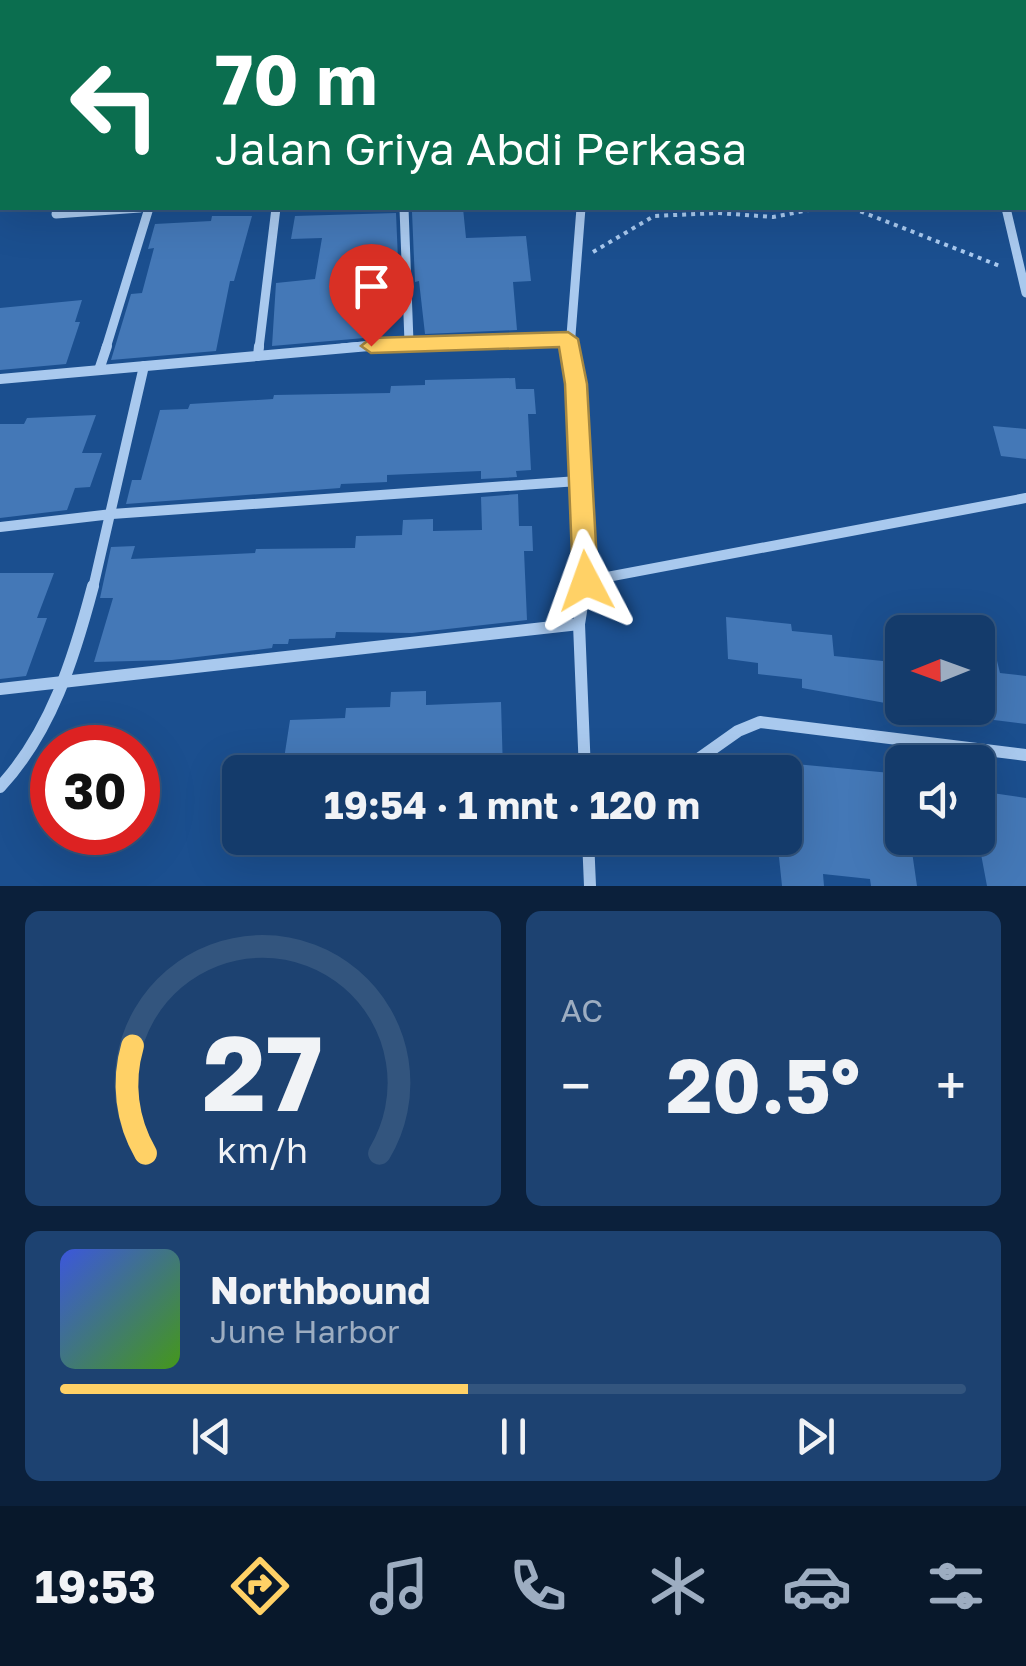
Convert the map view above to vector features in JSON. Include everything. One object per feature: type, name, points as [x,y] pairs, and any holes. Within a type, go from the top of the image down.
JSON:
[{"type":"street","points":[[56,214],[112,210]]},
{"type":"street","points":[[99,370],[148,210]]},
{"type":"street","points":[[258,356],[276,210]]},
{"type":"street","points":[[404,210],[408,342]]},
{"type":"street","points":[[581,210],[579,260],[568,339],[576,384],[586,581],[579,624],[584,755]]},
{"type":"street","points":[[1006,210],[1026,293]]},
{"type":"street","points":[[0,379],[408,342],[568,339]]},
{"type":"street","points":[[0,787],[12,779],[40,735],[64,684],[112,514],[144,366]]},
{"type":"street","points":[[0,527],[112,514],[578,481]]},
{"type":"street","points":[[586,581],[1026,498]]},
{"type":"street","points":[[0,689],[579,624]]},
{"type":"street","points":[[704,755],[738,731],[760,722],[1026,755]]},
{"type":"street","points":[[589,855],[590,886]]},
{"type":"path","points":[[579,260],[654,216],[718,213],[773,217],[810,210]]},
{"type":"path","points":[[857,210],[1021,275]]},
{"type":"building","points":[[463,210],[466,238],[526,236],[531,281],[513,282],[517,330],[425,334],[419,281],[415,282],[412,212]]},
{"type":"building","points":[[396,213],[399,283],[374,285],[376,337],[272,346],[276,283],[315,279],[322,238],[291,239],[295,216]]},
{"type":"building","points":[[212,216],[252,216],[234,281],[230,281],[216,351],[111,360],[131,294],[142,293],[154,248],[148,249],[155,224],[211,221]]},
{"type":"building","points":[[82,300],[75,322],[80,322],[66,364],[0,370],[0,308]]},
{"type":"building","points":[[515,378],[516,389],[534,389],[536,414],[528,414],[531,470],[516,471],[517,477],[481,479],[481,471],[387,475],[387,482],[341,484],[340,488],[126,504],[132,480],[141,480],[160,410],[188,409],[190,404],[273,399],[274,395],[390,393],[391,386],[425,385],[425,380]]},
{"type":"building","points":[[96,415],[82,453],[102,453],[90,487],[75,488],[67,510],[0,518],[0,424],[24,424],[27,418]]},
{"type":"building","points":[[993,426],[1026,429],[1026,459],[1001,456]]},
{"type":"building","points":[[518,494],[519,526],[532,526],[533,551],[524,551],[527,620],[412,633],[336,632],[335,638],[289,639],[288,644],[273,644],[272,648],[172,660],[94,662],[113,598],[100,598],[111,547],[135,546],[131,559],[255,553],[256,549],[355,548],[356,536],[402,535],[403,520],[433,519],[433,531],[482,530],[481,497]]},
{"type":"building","points":[[0,573],[54,573],[37,618],[47,618],[26,676],[0,679]]},
{"type":"building","points":[[726,617],[791,624],[792,631],[832,635],[834,656],[885,661],[885,703],[802,688],[802,679],[758,674],[758,663],[728,659]]},
{"type":"building","points":[[995,653],[1000,673],[1026,676],[1026,724],[995,720]]},
{"type":"building","points":[[426,691],[426,705],[501,702],[503,755],[285,755],[290,720],[345,718],[346,708],[390,707],[391,692]]},
{"type":"building","points":[[802,765],[885,772],[885,855],[912,855],[917,886],[871,886],[870,879],[823,874],[824,886],[782,886],[779,855],[802,855]]},
{"type":"building","points":[[995,793],[1026,798],[1026,886],[987,886],[981,855],[995,855]]},
{"type":"route","points":[[371,346],[568,339],[576,384],[586,581]]}]
